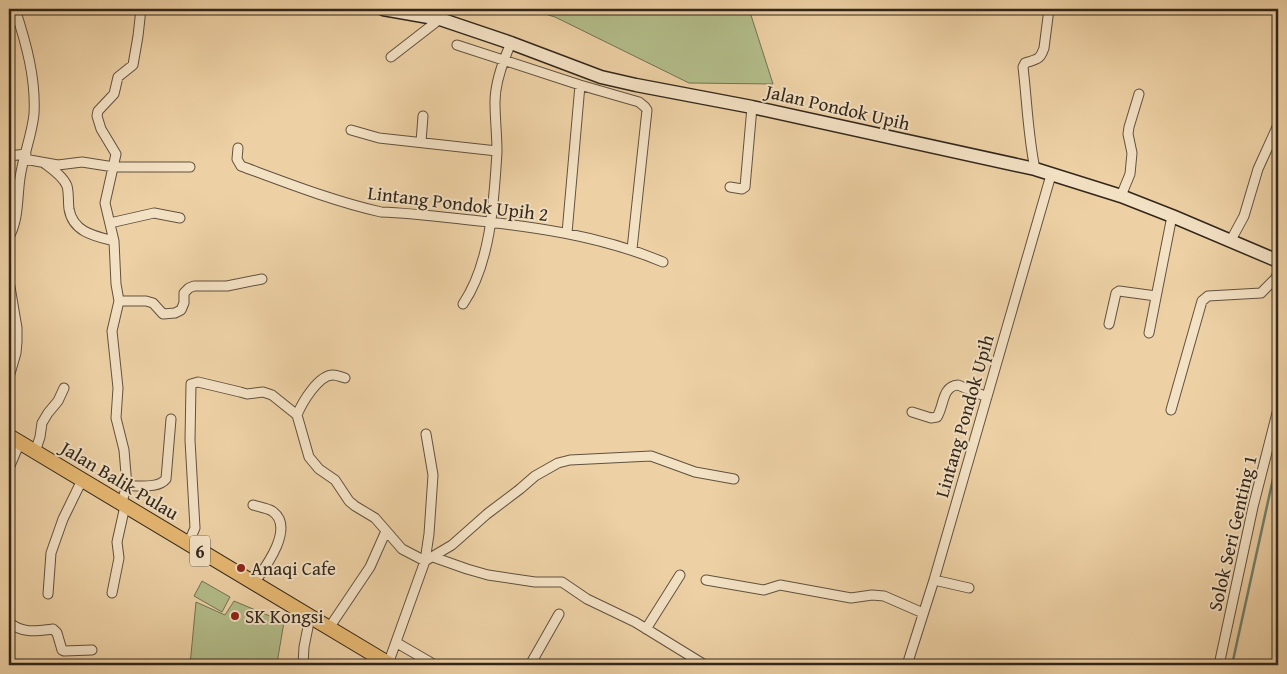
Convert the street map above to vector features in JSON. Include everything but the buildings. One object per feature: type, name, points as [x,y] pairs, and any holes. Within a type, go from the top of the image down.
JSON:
[{"type":"main road","name":"Jalan Pondok Upih","points":[[383,9],[440,19],[601,77],[752,107],[1035,169],[1121,196],[1278,261]]},
{"type":"main road","name":"Jalan Balik Pulau","points":[[14,439],[390,664]]},
{"type":"street","points":[[9,237],[16,217],[20,176],[34,114],[33,81],[27,45],[15,9]]},
{"type":"street","points":[[112,593],[119,558],[117,542],[127,486],[124,450],[116,418],[118,388],[112,341],[112,331],[119,301],[116,284],[114,242],[105,203],[116,154],[101,129],[97,116],[98,111],[114,94],[118,77],[133,65],[141,9]]},
{"type":"street","points":[[1035,169],[1023,67],[1025,63],[1039,58],[1042,53],[1049,9]]},
{"type":"street","points":[[391,57],[440,19]]},
{"type":"street","points":[[463,304],[477,277],[491,222],[497,150],[496,89],[510,43]]},
{"type":"street","points":[[457,45],[638,102],[646,107],[632,249]]},
{"type":"street","points":[[567,233],[580,85]]},
{"type":"street","points":[[1121,196],[1130,174],[1132,153],[1128,134],[1139,94]]},
{"type":"street","points":[[730,187],[742,189],[745,187],[752,107]]},
{"type":"street","points":[[421,142],[423,116]]},
{"type":"street","points":[[1231,240],[1244,216],[1258,169],[1278,125]]},
{"type":"street","points":[[351,130],[379,138],[497,150]]},
{"type":"street","name":"Lintang Pondok Upih 2","points":[[238,148],[237,159],[241,166],[343,202],[381,212],[491,222],[567,233],[632,249],[663,262]]},
{"type":"street","points":[[9,156],[25,157],[58,165],[82,162],[114,167],[190,167]]},
{"type":"street","points":[[44,162],[67,186],[69,210],[78,228],[94,236],[114,242]]},
{"type":"street","name":"Lintang Pondok Upih","points":[[907,665],[934,580],[1051,174]]},
{"type":"street","points":[[110,223],[154,213],[180,218]]},
{"type":"street","points":[[1149,333],[1172,216]]},
{"type":"street","points":[[1171,410],[1202,301],[1208,296],[1261,293],[1277,278]]},
{"type":"street","points":[[119,301],[146,301],[163,314],[168,314],[181,310],[184,303],[184,293],[191,287],[227,286],[262,279]]},
{"type":"street","points":[[9,280],[17,328],[16,353],[9,377]]},
{"type":"street","points":[[1109,324],[1114,294],[1117,292],[1156,296]]},
{"type":"street","points":[[297,416],[307,396],[325,378],[333,375],[345,378]]},
{"type":"street","points":[[188,544],[195,528],[190,440],[191,384],[198,382],[240,392],[268,393],[297,416],[308,457],[319,469],[334,480],[349,501],[375,518],[402,549],[429,559],[488,575],[535,582],[562,582],[587,599],[635,622],[705,665]]},
{"type":"street","points":[[912,412],[932,418],[937,417],[946,393],[954,385],[987,397]]},
{"type":"street","points":[[35,452],[40,438],[42,423],[58,401],[64,388]]},
{"type":"street","name":"Solok Seri Genting 1","points":[[1220,665],[1225,632],[1253,508],[1278,409]]},
{"type":"street","points":[[127,486],[158,485],[166,479],[171,419]]},
{"type":"street","points":[[390,664],[429,559],[433,475],[426,434]]},
{"type":"street","points":[[9,468],[14,439]]},
{"type":"street","points":[[429,559],[452,546],[487,514],[535,476],[558,462],[580,459],[651,456],[695,472],[734,480]]},
{"type":"street","points":[[48,594],[51,553],[63,519],[82,480]]},
{"type":"street","points":[[254,505],[271,511],[278,519],[281,528],[276,548],[254,583]]},
{"type":"street","points":[[329,628],[370,567],[386,530]]},
{"type":"street","points":[[646,629],[680,574]]},
{"type":"street","points":[[706,580],[764,590],[780,585],[851,598],[867,595],[884,596],[924,613]]},
{"type":"street","points":[[934,580],[969,588]]},
{"type":"street","points":[[530,665],[559,614]]},
{"type":"street","points":[[303,665],[304,647],[310,617]]},
{"type":"street","points":[[9,622],[18,629],[31,631],[53,629],[57,633],[62,650],[64,651],[92,650]]},
{"type":"street","points":[[397,643],[435,665]]},
{"type":"green space","points":[[528,9],[749,9],[773,84],[689,83],[555,17]]},
{"type":"green space","points":[[202,581],[230,597],[222,612],[194,596]]},
{"type":"green space","points":[[234,601],[284,622],[277,663],[275,665],[190,665],[196,602],[225,615]]},
{"type":"waterway","points":[[1232,665],[1278,456]]},
{"type":"place","name":"Anaqi Cafe","points":[[241,568]]},
{"type":"place","name":"SK Kongsi","points":[[235,616]]}]
